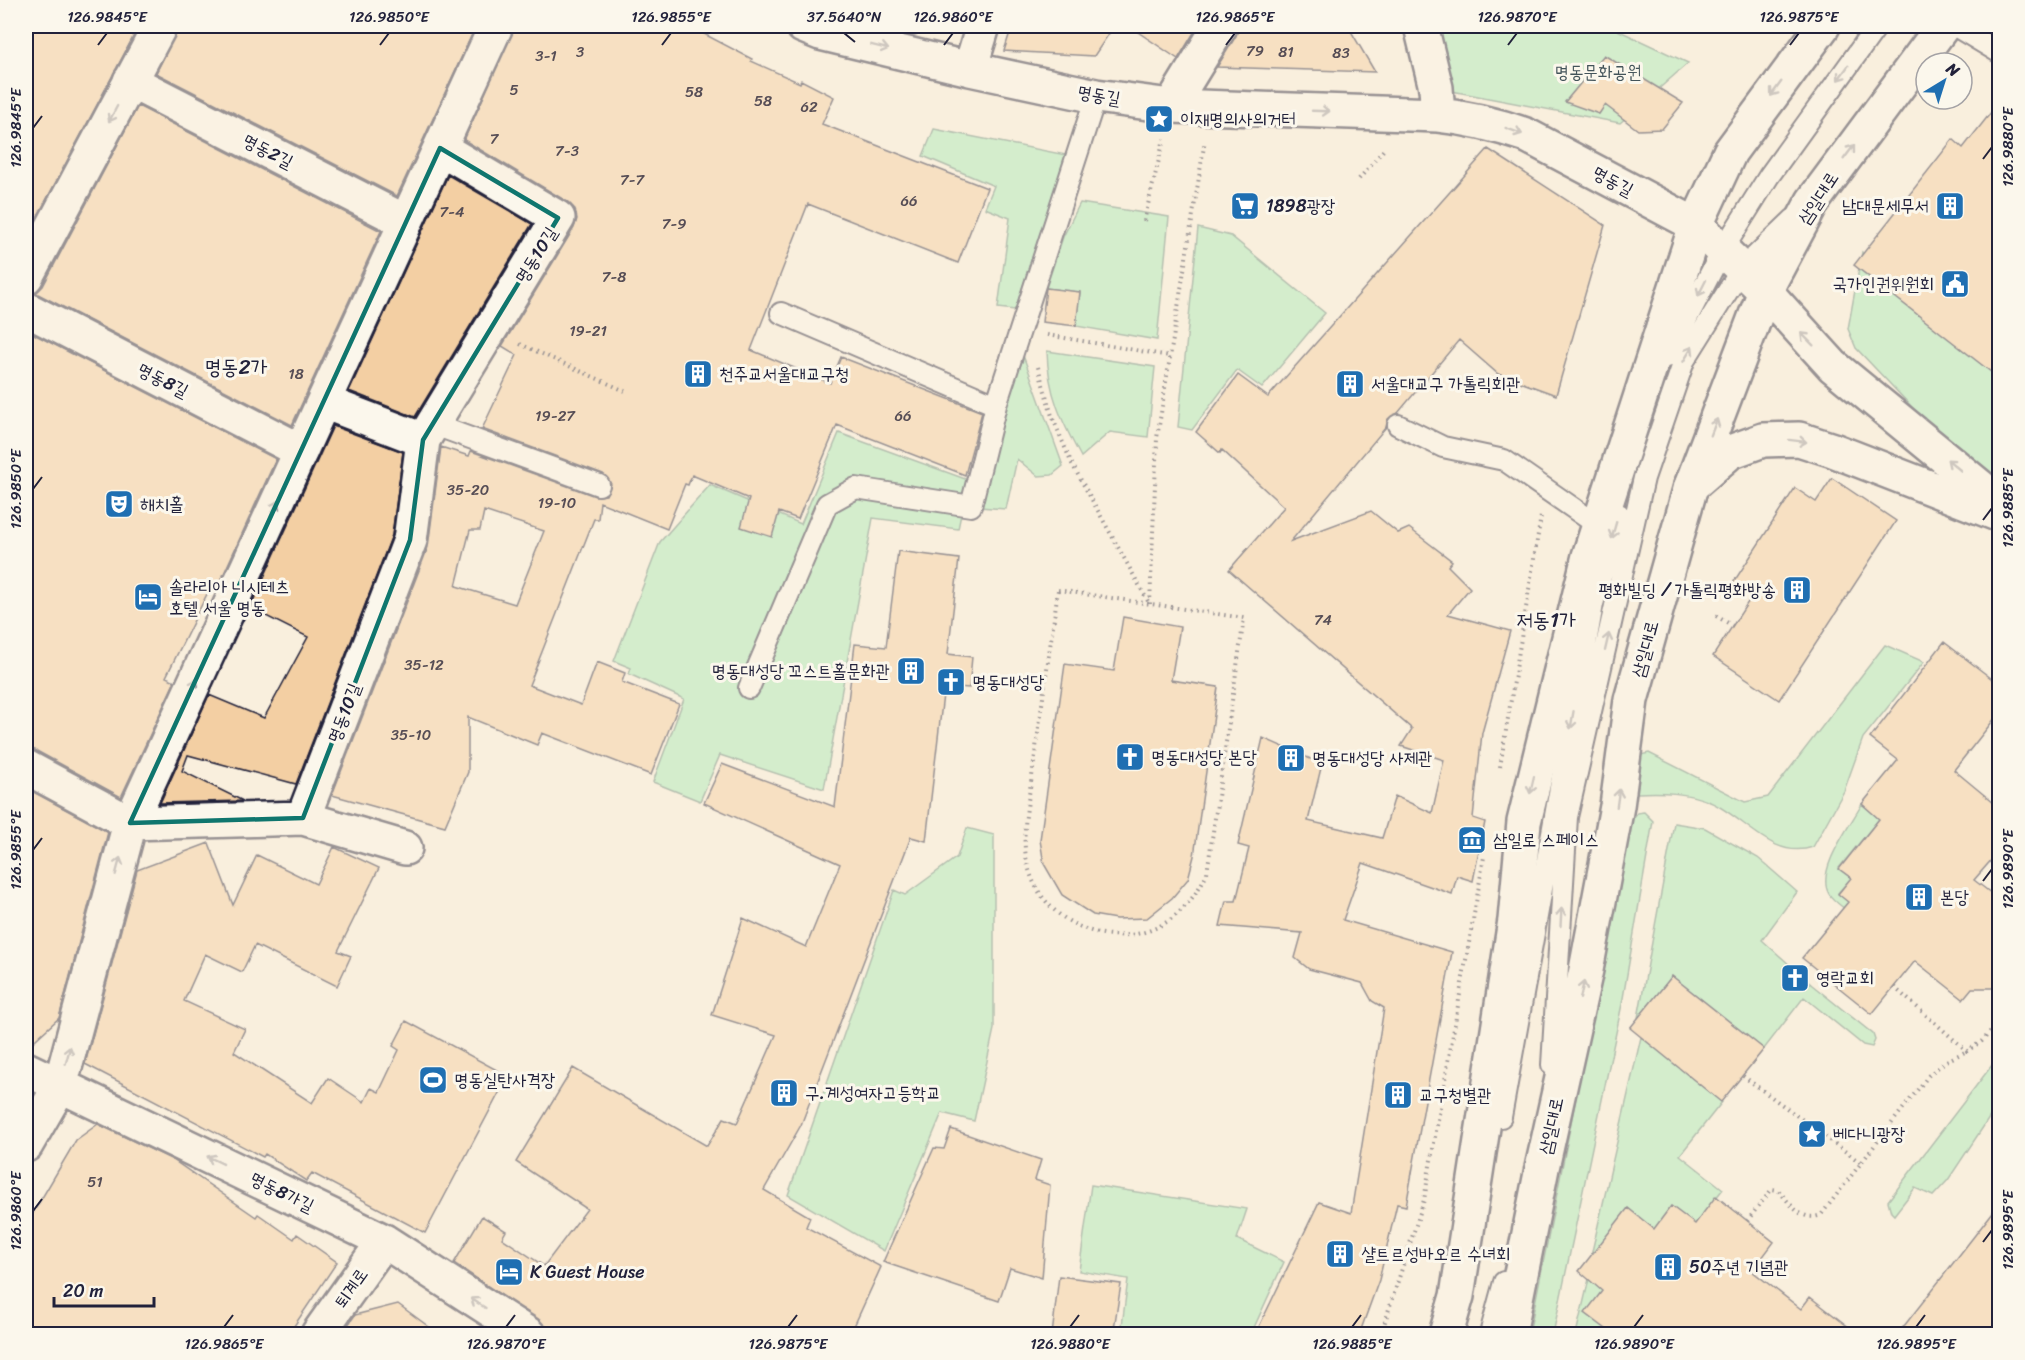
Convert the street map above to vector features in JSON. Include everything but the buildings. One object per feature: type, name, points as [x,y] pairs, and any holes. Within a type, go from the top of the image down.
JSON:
[{"type":"street","points":[[26,277],[160,26]]},
{"type":"street","points":[[26,1145],[60,1086],[130,823],[496,26]]},
{"type":"street","name":"명동길","points":[[804,26],[820,33],[970,69],[1096,96],[1172,106],[1438,115],[1482,122],[1526,135],[1696,225],[1765,291],[1833,366],[2000,503]]},
{"type":"street","points":[[970,69],[983,26]]},
{"type":"street","points":[[1172,106],[1220,26]]},
{"type":"street","points":[[1420,26],[1436,88],[1438,115]]},
{"type":"street","points":[[1446,1335],[1457,1296],[1512,943],[1524,822],[1566,642],[1599,526],[1696,225],[1730,152],[1823,26]]},
{"type":"street","name":"삼일대로","points":[[1509,1335],[1547,1143],[1593,934],[1617,806],[1631,700],[1691,486],[1765,291],[1813,201],[1943,26]]},
{"type":"street","name":"명동2길","points":[[130,81],[406,222]]},
{"type":"street","name":"명동10길","points":[[303,818],[410,540],[427,432],[558,218],[440,148]]},
{"type":"street","name":"명동8길","points":[[26,309],[301,451]]},
{"type":"street","points":[[324,402],[427,432]]},
{"type":"street","points":[[1691,486],[1730,452],[1763,440],[1799,439],[2000,515]]},
{"type":"street","points":[[26,767],[130,823],[303,818],[405,848]]},
{"type":"street","name":"명동8가길","points":[[26,1069],[384,1241],[528,1335]]},
{"type":"street","name":"퇴계로","points":[[318,1335],[384,1241]]},
{"type":"lane","points":[[1547,1143],[1567,816],[1644,478],[1684,361],[1769,176],[1877,26]]},
{"type":"lane","points":[[1956,26],[2000,53]]},
{"type":"lane","points":[[749,688],[827,504],[856,488],[971,506],[996,405],[1096,96]]},
{"type":"lane","points":[[1459,1335],[1467,1310],[1593,604],[1663,363],[1731,260],[1813,201]]},
{"type":"lane","points":[[782,313],[996,405]]},
{"type":"lane","points":[[1398,425],[1443,447],[1504,460],[1599,526]]},
{"type":"lane","points":[[427,432],[599,485]]},
{"type":"lane","name":"삼일대로","points":[[1490,1335],[1551,1086]]},
{"type":"path","points":[[1144,220],[1172,106]]},
{"type":"path","points":[[1150,604],[1157,438],[1210,107]]},
{"type":"path","points":[[1359,179],[1373,163]]},
{"type":"path","points":[[489,331],[625,391]]},
{"type":"path","points":[[1036,334],[1170,356]]},
{"type":"path","points":[[1038,365],[1052,416],[1071,462],[1150,604]]},
{"type":"path","points":[[1498,775],[1545,489]]},
{"type":"path","points":[[1058,590],[1150,604],[1244,618],[1210,859],[1207,873],[1193,899],[1172,919],[1145,932],[1131,935],[1101,934],[1074,924],[1050,907],[1034,882],[1025,854],[1026,826],[1058,590]]},
{"type":"path","points":[[1716,616],[1732,626]]},
{"type":"path","points":[[1381,1335],[1425,1200],[1486,845]]},
{"type":"path","points":[[1992,859],[2000,866]]},
{"type":"path","points":[[1894,987],[1967,1051]]},
{"type":"path","points":[[1747,1221],[1772,1189],[1778,1190],[1801,1215],[1813,1218],[1821,1215],[1929,1075],[1946,1061],[1982,1041],[2000,1022]]},
{"type":"path","points":[[1743,1076],[1861,1163]]},
{"type":"highlighted area","points":[[440,148],[558,218],[423,440],[410,540],[303,818],[130,823]]},
{"type":"green space","name":"명동문화공원","points":[[1421,26],[1609,26],[1688,63],[1620,123],[1436,88]]},
{"type":"green space","points":[[934,129],[1066,155],[1015,310],[998,308],[1010,218],[985,208],[994,186],[923,156]]},
{"type":"green space","points":[[1080,203],[1169,217],[1157,340],[1076,326],[1080,293],[1046,288],[1063,237]]},
{"type":"green space","points":[[1198,228],[1231,236],[1325,313],[1262,388],[1237,370],[1192,430],[1178,427]]},
{"type":"green space","points":[[1862,252],[1999,363],[1999,485],[1965,463],[1856,348],[1848,329]]},
{"type":"green space","points":[[1047,351],[1155,367],[1148,437],[1110,432],[1081,457],[1057,406],[1050,380]]},
{"type":"green space","points":[[1024,358],[1063,466],[1052,475],[1038,476],[1017,459],[1006,509],[979,507],[1006,396]]},
{"type":"green space","points":[[839,433],[968,480],[958,529],[873,518],[824,789],[720,755],[700,801],[653,782],[684,699],[629,674],[631,668],[614,661],[660,542],[710,485],[801,524]]},
{"type":"green space","points":[[1885,645],[1924,662],[1863,738],[1844,791],[1813,847],[1798,850],[1771,843],[1723,809],[1692,796],[1674,793],[1637,793],[1631,787],[1636,756],[1649,753],[1745,802],[1768,797]]},
{"type":"green space","points":[[1862,804],[1879,819],[1839,868],[1851,878],[1838,893],[1854,907],[1850,913],[1829,894],[1826,884],[1827,873],[1836,849]]},
{"type":"green space","points":[[1644,812],[1653,821],[1622,1004],[1553,1334],[1529,1334],[1631,821],[1637,813]]},
{"type":"green space","points":[[1674,823],[1705,828],[1758,858],[1797,892],[1762,940],[1812,985],[1873,1034],[1875,1040],[1872,1047],[1863,1045],[1804,997],[1764,1049],[1672,976],[1638,1018]]},
{"type":"green space","points":[[967,828],[994,835],[994,1029],[974,1121],[942,1113],[884,1251],[788,1195],[894,890],[905,895],[957,857]]},
{"type":"green space","points":[[1641,1037],[1722,1102],[1680,1155],[1723,1189],[1695,1224],[1671,1206],[1654,1229],[1628,1208],[1591,1256]]},
{"type":"green space","points":[[1999,1056],[1999,1103],[1948,1180],[1933,1196],[1915,1188],[1894,1215],[1888,1201]]},
{"type":"green space","points":[[1091,1185],[1247,1209],[1237,1239],[1284,1262],[1251,1334],[1145,1334],[1122,1326],[1128,1279],[1079,1271]]},
{"type":"green space","points":[[1589,1279],[1603,1290],[1609,1331],[1606,1334],[1576,1334]]},
{"type":"place","name":"이재명의사의거터","points":[[1159,119]]},
{"type":"place","name":"1898광장","points":[[1245,206]]},
{"type":"place","name":"남대문세무서","points":[[1950,206]]},
{"type":"place","name":"국가인권위원회","points":[[1955,284]]},
{"type":"place","name":"천주교서울대교구청","points":[[698,374]]},
{"type":"place","name":"서울대교구 가톨릭회관","points":[[1350,384]]},
{"type":"place","name":"해치홀","points":[[119,504]]},
{"type":"place","name":"평화빌딩 / 가톨릭평화방송","points":[[1797,590]]},
{"type":"place","name":"솔라리아 니시테츠 호텔 서울 명동","points":[[148,597]]},
{"type":"place","name":"명동대성당 꼬스트홀문화관","points":[[911,671]]},
{"type":"place","name":"명동대성당","points":[[951,682]]},
{"type":"place","name":"명동대성당 본당","points":[[1130,757]]},
{"type":"place","name":"명동대성당 사제관","points":[[1291,758]]},
{"type":"place","name":"삼일로 스페이스","points":[[1472,840]]},
{"type":"place","name":"본당","points":[[1919,897]]},
{"type":"place","name":"영락교회","points":[[1795,978]]},
{"type":"place","name":"명동실탄사격장","points":[[433,1080]]},
{"type":"place","name":"구.계성여자고등학교","points":[[784,1093]]},
{"type":"place","name":"교구청별관","points":[[1398,1095]]},
{"type":"place","name":"베다니광장","points":[[1812,1134]]},
{"type":"place","name":"샬트르성바오르 수녀회","points":[[1340,1254]]},
{"type":"place","name":"50주년 기념관","points":[[1668,1267]]},
{"type":"place","name":"K Guest House","points":[[509,1272]]},
{"type":"district","name":"명동2가","points":[[236,367]]},
{"type":"district","name":"저동1가","points":[[1546,620]]}]
